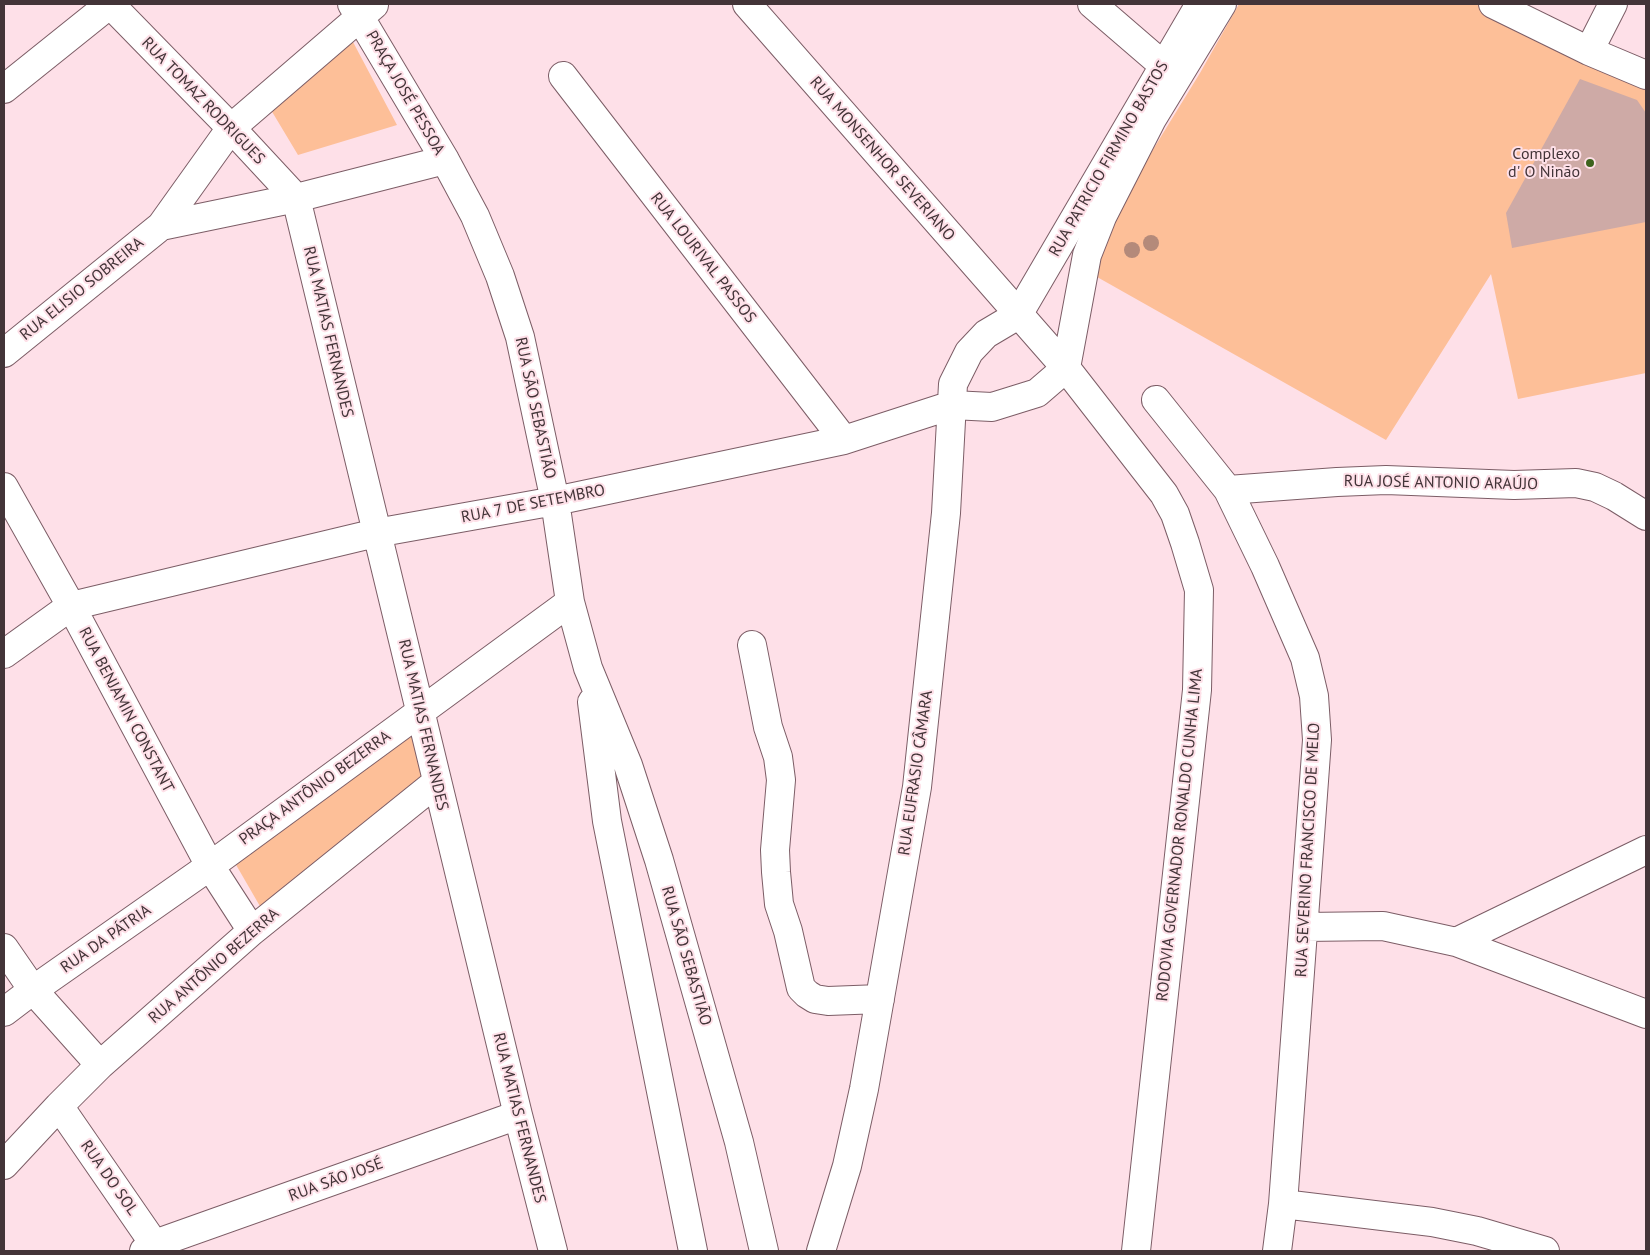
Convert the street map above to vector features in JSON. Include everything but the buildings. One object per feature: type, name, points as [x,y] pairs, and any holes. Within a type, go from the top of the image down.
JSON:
[{"type":"street","points":[[4,89],[110,4]]},
{"type":"street","name":"RUA TOMAZ RODRIGUES","points":[[110,4],[231,128],[296,198]]},
{"type":"street","name":"RUA MONSENHOR SEVERIANO","points":[[747,4],[1066,368]]},
{"type":"street","points":[[1092,4],[1164,66]]},
{"type":"street","name":"RUA PATRICIO FIRMINO BASTOS","points":[[1018,315],[1200,4]]},
{"type":"street","name":"RUA PATRICIO FIRMINO BASTOS","points":[[1066,368],[1087,255],[1102,217],[1152,119],[1222,4]]},
{"type":"street","points":[[1493,4],[1589,51],[1646,75]]},
{"type":"street","points":[[1589,51],[1613,4]]},
{"type":"street","name":"PRAÇA JOSÉ PESSOA","points":[[231,128],[363,8],[445,160],[296,198]]},
{"type":"street","name":"RUA LOURIVAL PASSOS","points":[[564,76],[844,440]]},
{"type":"street","name":"RUA ELISIO SOBREIRA","points":[[4,353],[161,226],[231,128]]},
{"type":"street","name":"RUA SÃO SEBASTIÃO","points":[[445,160],[475,216],[500,276],[520,337],[555,501],[570,602],[588,668],[628,765],[659,860],[740,1142],[764,1251]]},
{"type":"street","name":"RUA ELISIO SOBREIRA","points":[[161,226],[296,198]]},
{"type":"street","name":"RUA MATIAS FERNANDES","points":[[296,198],[376,533],[421,710],[548,1248]]},
{"type":"street","name":"RUA EUFRASIO CÂMARA","points":[[821,1251],[847,1166],[864,1089],[917,787],[946,512],[952,384],[969,352],[986,334],[1018,315]]},
{"type":"street","name":"RUA 7 DE SETEMBRO","points":[[4,654],[71,606],[376,533],[555,501],[844,440],[952,405],[992,407],[1036,394],[1066,368]]},
{"type":"street","name":"RODOVIA GOVERNADOR RONALDO CUNHA LIMA","points":[[1066,368],[1164,494],[1175,514],[1199,590],[1197,690],[1192,744],[1136,1251]]},
{"type":"street","name":"RUA SEVERINO FRANCISCO DE MELO","points":[[1156,400],[1228,490],[1265,566],[1305,658],[1314,696],[1317,740],[1284,1204],[1277,1251]]},
{"type":"street","name":"RUA JOSÉ ANTONIO ARAÚJO","points":[[1228,490],[1386,480],[1514,485],[1576,483],[1614,496],[1646,516]]},
{"type":"street","name":"RUA BENJAMIN CONSTANT","points":[[4,487],[71,606],[210,866],[252,931]]},
{"type":"street","name":"PRAÇA ANTÔNIO BEZERRA","points":[[210,866],[570,602]]},
{"type":"street","points":[[752,645],[768,727],[778,757],[781,780],[775,850],[776,872],[780,904],[801,988],[815,999],[821,1000],[880,998]]},
{"type":"street","name":"RUA SÃO SEBASTIÃO","points":[[588,668],[607,820],[693,1251]]},
{"type":"street","name":"RUA ANTÔNIO BEZERRA","points":[[4,1165],[100,1065],[252,931],[437,782]]},
{"type":"street","points":[[1456,942],[1646,850]]},
{"type":"street","name":"RUA DA PÁTRIA","points":[[4,1012],[210,866]]},
{"type":"street","points":[[1304,928],[1384,926],[1456,942],[1646,1014]]},
{"type":"street","points":[[4,948],[34,990],[100,1065]]},
{"type":"street","name":"RUA DO SOL","points":[[59,1106],[153,1249]]},
{"type":"street","name":"RUA SÃO JOSÉ","points":[[153,1249],[518,1115]]},
{"type":"street","points":[[1284,1204],[1432,1222],[1477,1231],[1545,1251]]},
{"type":"shaded area","points":[[1239,4],[1478,4],[1550,41],[1646,78],[1646,373],[1518,399],[1491,274],[1386,440],[1090,273],[1146,161],[1200,73]]},
{"type":"shaded area","points":[[353,42],[397,125],[298,155],[271,110]]},
{"type":"shaded area","points":[[413,730],[426,782],[261,908],[235,863]]},
{"type":"place","name":"Complexo d' O Ninão","points":[[1590,163]]}]
